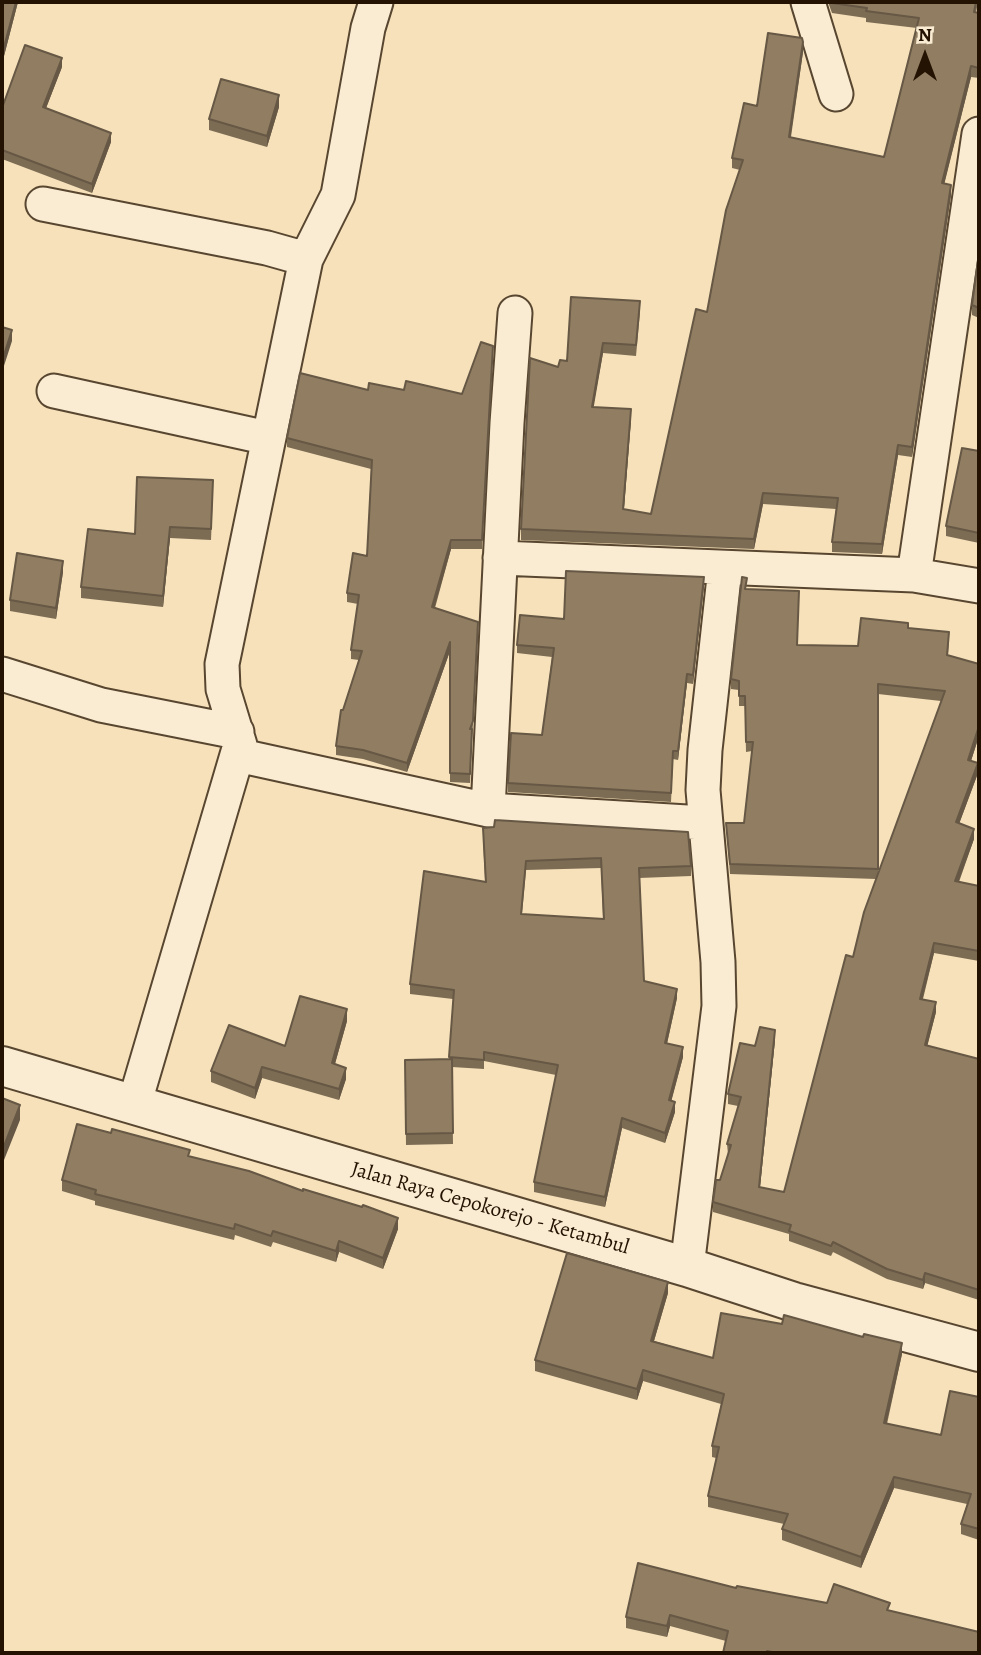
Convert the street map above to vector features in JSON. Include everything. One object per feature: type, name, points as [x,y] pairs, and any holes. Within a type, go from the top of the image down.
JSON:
[{"type":"street","points":[[134,1105],[237,744],[223,689],[222,664],[306,259],[338,195],[368,28],[376,2]]},
{"type":"street","points":[[808,2],[836,94]]},
{"type":"street","points":[[914,575],[979,134]]},
{"type":"street","points":[[43,204],[267,248],[306,259]]},
{"type":"street","points":[[488,810],[515,313]]},
{"type":"street","points":[[54,391],[268,438]]},
{"type":"street","points":[[500,558],[914,575],[979,586]]},
{"type":"street","points":[[687,1267],[719,1006],[718,962],[704,823],[705,750],[725,568]]},
{"type":"street","points":[[2,674],[237,744],[488,810],[704,823]]},
{"type":"street","name":"Jalan Raya Cepokorejo - Ketambul","points":[[2,1066],[687,1267],[794,1301],[979,1352]]},
{"type":"building","points":[[2,2],[16,2],[4,47],[2,47]]},
{"type":"building","points":[[831,2],[976,2],[974,12],[979,13],[979,68],[971,66],[942,183],[951,185],[912,447],[898,445],[882,544],[832,542],[838,498],[763,493],[754,539],[521,529],[530,358],[558,367],[560,360],[567,361],[571,297],[640,301],[636,345],[603,343],[592,407],[631,409],[623,509],[651,514],[696,309],[707,312],[726,210],[743,160],[732,158],[744,103],[757,106],[768,33],[802,38],[803,42],[789,137],[884,157],[919,18],[866,11],[867,8]]},
{"type":"building","points":[[25,45],[62,58],[43,107],[111,133],[92,184],[2,150],[2,108]]},
{"type":"building","points":[[221,79],[279,95],[267,136],[209,119]]},
{"type":"building","points":[[979,260],[979,308],[972,305]]},
{"type":"building","points":[[2,327],[12,330],[2,361]]},
{"type":"building","points":[[481,342],[493,346],[482,540],[451,540],[432,607],[478,622],[473,721],[470,729],[470,774],[450,773],[450,642],[407,763],[363,750],[336,746],[341,710],[362,651],[351,650],[359,595],[347,593],[353,553],[367,556],[372,460],[287,438],[300,373],[368,390],[369,383],[404,390],[406,381],[462,394]]},
{"type":"building","points":[[962,448],[979,451],[979,533],[946,526]]},
{"type":"building","points":[[137,477],[213,480],[211,529],[170,527],[163,596],[81,587],[88,529],[135,534]]},
{"type":"building","points":[[17,553],[63,561],[56,608],[10,600]]},
{"type":"building","points":[[566,571],[704,577],[693,675],[687,674],[678,751],[673,751],[671,793],[508,783],[511,733],[542,735],[554,648],[517,645],[520,615],[564,619]]},
{"type":"building","points":[[742,577],[747,578],[745,589],[799,591],[797,645],[858,646],[861,618],[908,623],[908,628],[949,632],[947,655],[979,664],[979,726],[968,760],[978,763],[956,822],[974,829],[955,881],[979,886],[979,951],[934,943],[920,999],[936,1002],[925,1045],[979,1059],[979,1290],[925,1273],[923,1280],[887,1269],[833,1242],[831,1246],[789,1231],[791,1225],[713,1202],[716,1180],[720,1180],[731,1145],[727,1144],[741,1097],[728,1094],[740,1043],[755,1046],[760,1027],[775,1030],[759,1187],[784,1192],[846,955],[853,957],[864,912],[945,691],[878,684],[878,869],[730,864],[726,823],[744,823],[753,742],[746,742],[745,696],[739,696],[739,681],[731,679]]},
{"type":"building","points":[[495,820],[688,832],[691,866],[639,868],[644,981],[677,989],[665,1043],[683,1047],[669,1100],[675,1102],[665,1133],[622,1118],[605,1197],[534,1182],[558,1065],[484,1052],[484,1060],[449,1057],[454,990],[410,984],[424,871],[486,882],[483,828],[494,827]],"holes":[[[601,858],[604,919],[521,914],[526,861]]]},
{"type":"building","points":[[300,996],[347,1009],[332,1063],[346,1068],[339,1089],[262,1067],[255,1088],[211,1071],[229,1025],[285,1046]]},
{"type":"building","points":[[452,1059],[453,1133],[406,1134],[405,1060]]},
{"type":"building","points":[[2,1098],[20,1105],[2,1151]]},
{"type":"building","points":[[77,1124],[111,1133],[112,1129],[190,1150],[188,1156],[249,1171],[303,1191],[362,1207],[363,1205],[398,1218],[383,1258],[339,1241],[336,1251],[273,1231],[271,1236],[235,1224],[234,1229],[95,1194],[96,1190],[62,1180]]},
{"type":"building","points":[[567,1253],[668,1282],[651,1341],[713,1358],[721,1313],[782,1324],[784,1315],[863,1337],[864,1334],[902,1343],[884,1423],[941,1435],[950,1391],[979,1397],[979,1529],[961,1524],[971,1494],[894,1477],[861,1557],[782,1529],[788,1514],[708,1496],[719,1447],[712,1446],[724,1394],[643,1370],[637,1389],[535,1360]]},
{"type":"building","points":[[638,1563],[736,1588],[737,1586],[827,1603],[834,1584],[890,1603],[887,1610],[979,1632],[979,1653],[723,1653],[728,1631],[670,1615],[667,1626],[626,1617]]}]
